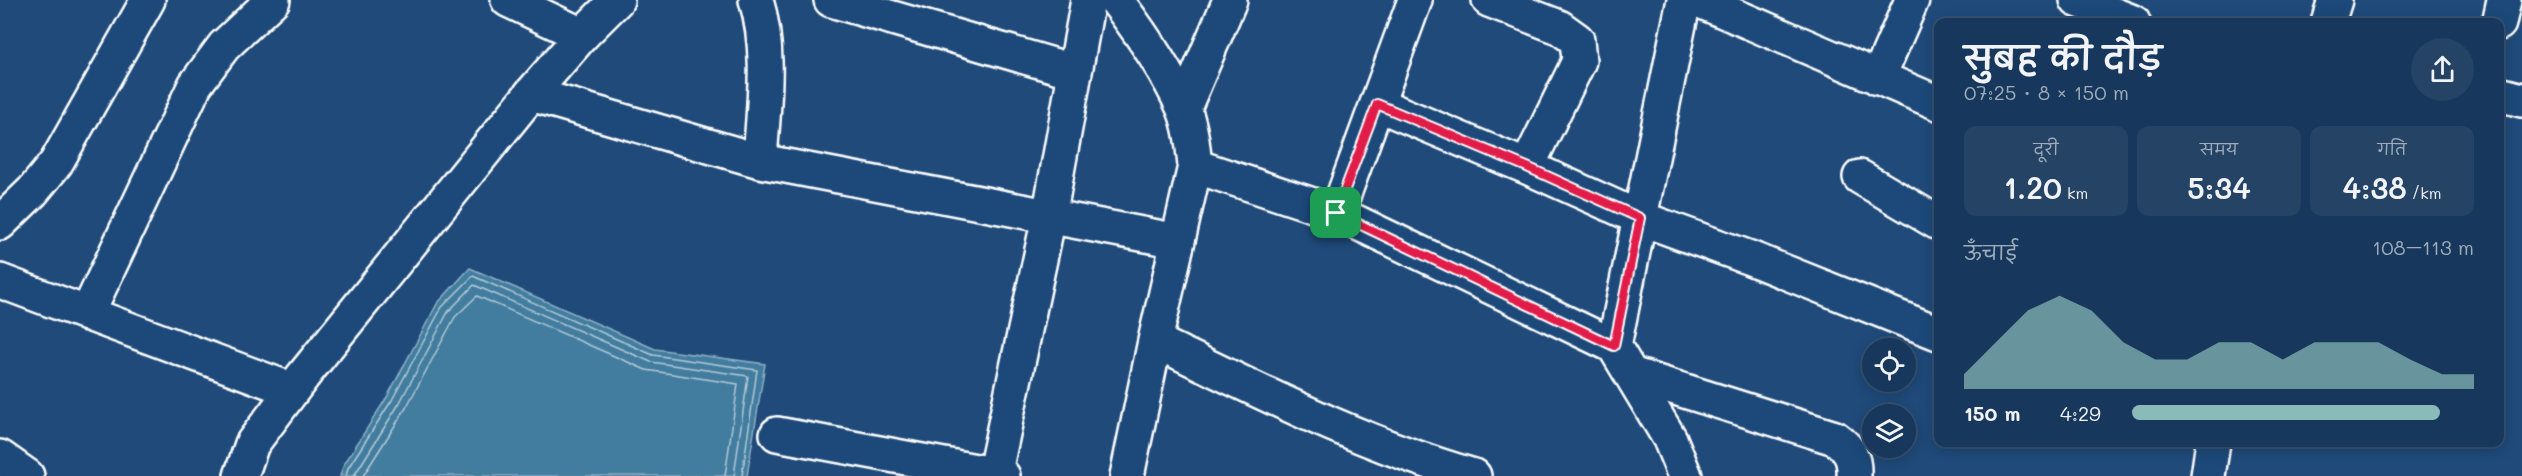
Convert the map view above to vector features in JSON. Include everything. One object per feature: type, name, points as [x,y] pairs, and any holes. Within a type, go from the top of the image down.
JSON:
[{"type":"street","points":[[0,223],[33,191],[56,163],[148,0]]},
{"type":"street","points":[[87,314],[195,84],[224,46],[273,0]]},
{"type":"street","points":[[508,0],[582,35]]},
{"type":"street","points":[[241,476],[252,444],[292,390],[531,94],[582,35],[617,0]]},
{"type":"street","points":[[756,0],[763,21],[766,65],[760,161]]},
{"type":"street","points":[[831,0],[1073,71]]},
{"type":"street","points":[[777,434],[997,475],[1049,217],[1073,71],[1088,0]]},
{"type":"street","points":[[1116,0],[1161,66],[1184,108],[1192,139],[1195,166],[1127,476]]},
{"type":"street","points":[[1184,108],[1230,0]]},
{"type":"street","points":[[1336,213],[1414,0]]},
{"type":"street","points":[[1489,0],[1559,27],[1577,40],[1579,61],[1527,167]]},
{"type":"street","points":[[1614,346],[1684,0]]},
{"type":"street","points":[[1698,0],[1934,101]]},
{"type":"street","points":[[1878,78],[1912,0]]},
{"type":"street","points":[[2077,0],[2123,18]]},
{"type":"street","points":[[2329,18],[2335,0]]},
{"type":"street","points":[[2500,18],[2504,0]]},
{"type":"street","points":[[531,94],[760,161],[1178,241]]},
{"type":"street","points":[[2504,95],[2522,100]]},
{"type":"street","points":[[1377,104],[1527,167],[1640,218],[1750,258],[1934,331]]},
{"type":"street","points":[[1195,166],[1336,213],[1614,346],[1634,375],[1670,439],[1685,476]]},
{"type":"street","points":[[1860,177],[1934,221]]},
{"type":"street","points":[[0,281],[292,390]]},
{"type":"street","points":[[1155,341],[1364,438],[1424,461],[1474,476]]},
{"type":"street","points":[[1634,375],[1835,438],[1847,447],[1855,462],[1854,476]]},
{"type":"street","points":[[2208,476],[2212,447]]},
{"type":"water","points":[[470,268],[655,349],[765,364],[747,476],[340,476],[343,466],[387,397],[437,304]]},
{"type":"route","points":[[1377,104],[1527,167],[1640,218],[1614,346],[1336,213],[1377,104]]}]
